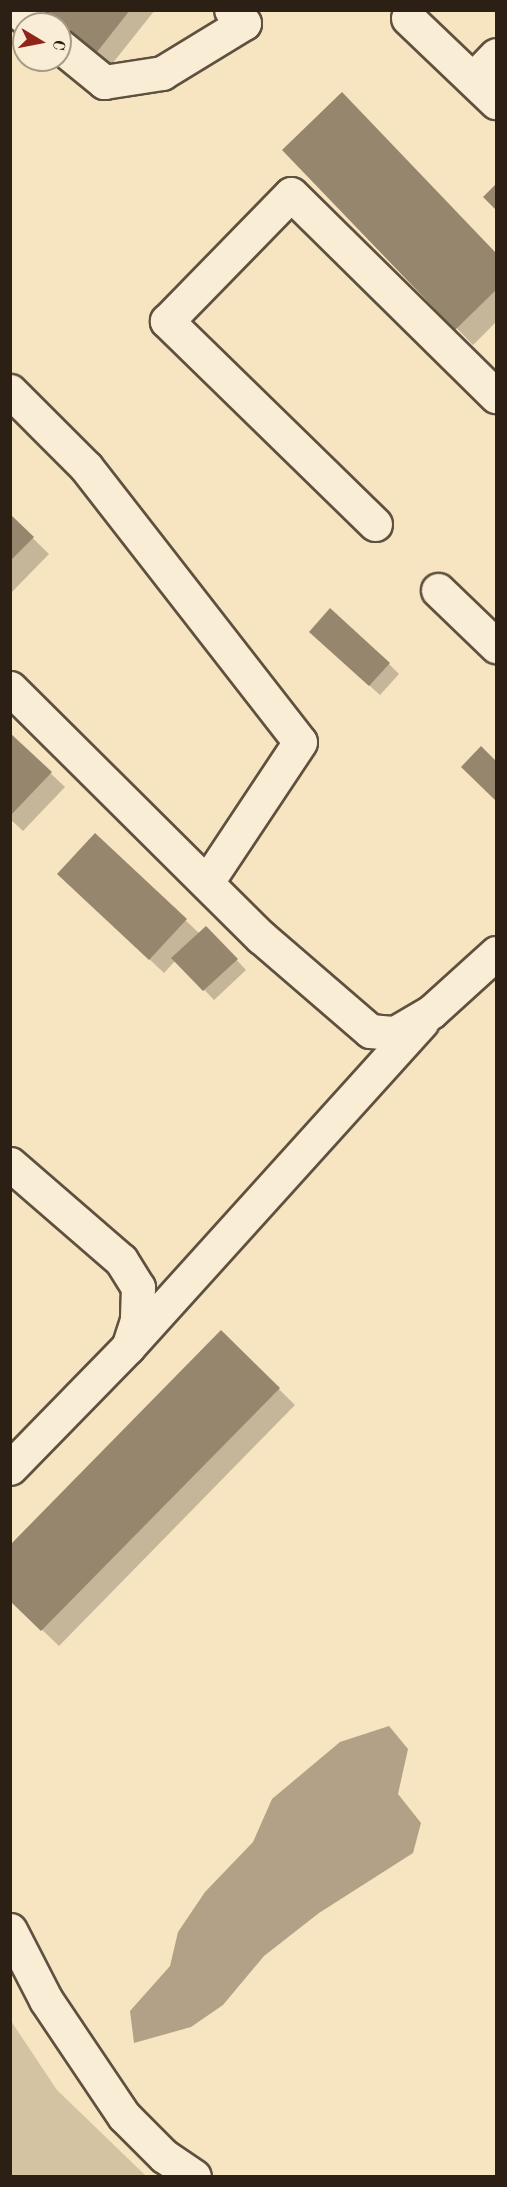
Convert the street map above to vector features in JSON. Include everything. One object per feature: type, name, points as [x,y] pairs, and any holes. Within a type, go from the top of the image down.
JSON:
[{"type":"street","points":[[72,56],[104,82],[162,73],[244,23],[231,10]]},
{"type":"street","points":[[408,18],[496,102]]},
{"type":"street","points":[[473,80],[496,55]]},
{"type":"street","points":[[375,524],[167,321],[291,194],[496,396]]},
{"type":"street","points":[[10,391],[86,467],[300,742],[207,882]]},
{"type":"street","points":[[438,590],[496,646]]},
{"type":"street","points":[[10,688],[261,937],[370,1031],[395,1033],[431,1012]]},
{"type":"street","points":[[10,1468],[128,1347],[342,1114],[431,1012],[496,953]]},
{"type":"street","points":[[16,1180],[121,1260],[138,1287],[137,1320],[128,1347]]},
{"type":"street","points":[[10,1930],[46,2000],[124,2116],[164,2156],[194,2176]]},
{"type":"shaded area","points":[[389,1726],[408,1749],[398,1794],[421,1823],[413,1853],[319,1913],[264,1956],[223,2005],[191,2027],[134,2043],[130,2011],[170,1966],[178,1932],[205,1892],[253,1842],[272,1799],[340,1742]]},
{"type":"shaded area","points":[[11,2021],[57,2090],[146,2176],[11,2176]]},
{"type":"building","points":[[46,10],[130,10],[97,52],[72,31],[72,12],[48,12]]},
{"type":"building","points":[[342,92],[496,253],[496,290],[455,330],[282,150]]},
{"type":"building","points":[[496,184],[496,210],[483,197]]},
{"type":"building","points":[[10,514],[34,537],[10,561]]},
{"type":"building","points":[[330,608],[390,663],[369,686],[309,632]]},
{"type":"building","points":[[10,733],[52,772],[10,816]]},
{"type":"building","points":[[481,746],[496,761],[496,801],[461,767]]},
{"type":"building","points":[[95,833],[187,919],[149,960],[57,874]]},
{"type":"building","points":[[206,926],[238,959],[203,991],[171,958]]},
{"type":"building","points":[[221,1330],[280,1388],[41,1631],[10,1601],[10,1545]]}]
